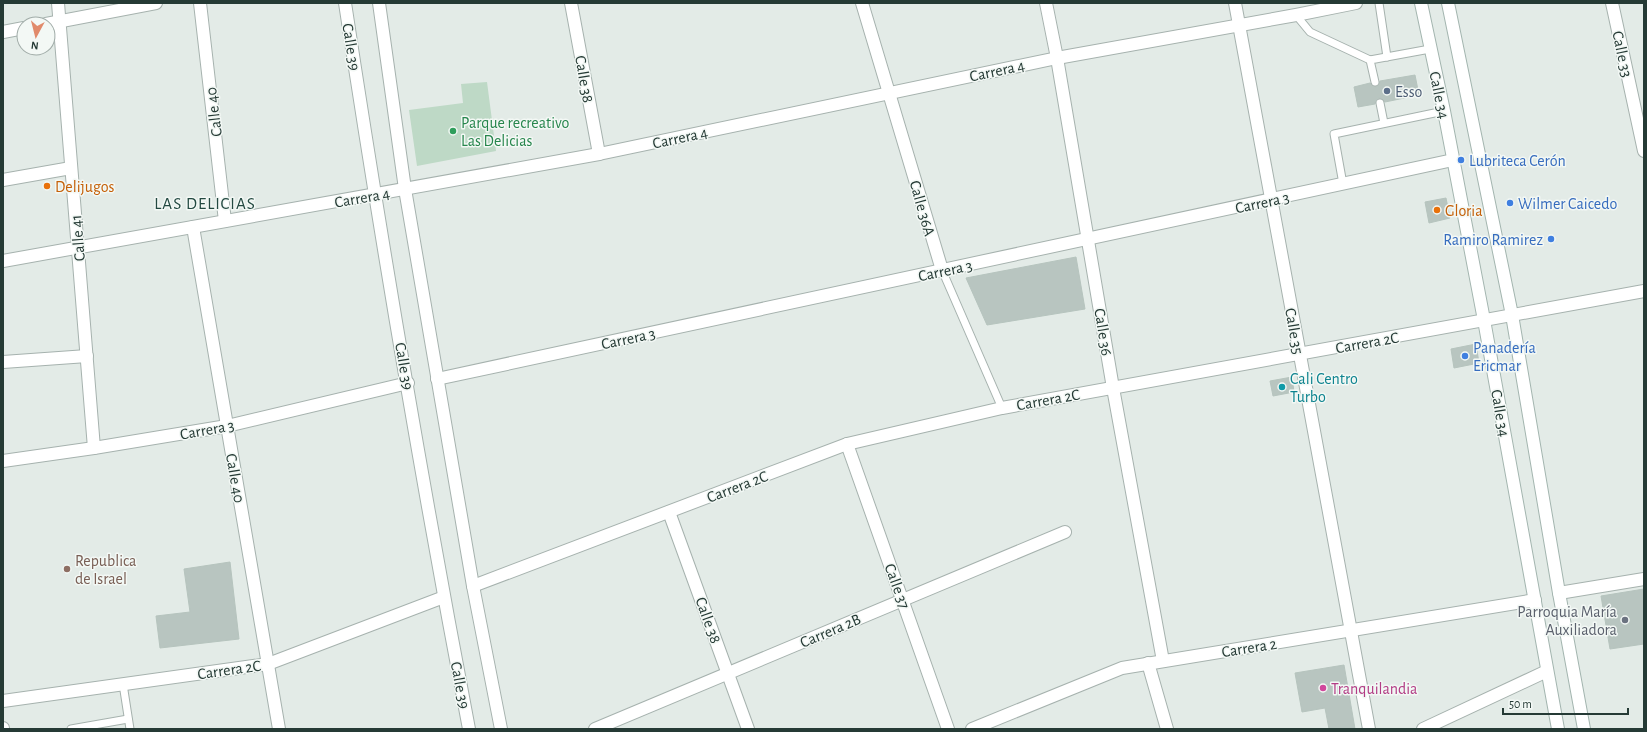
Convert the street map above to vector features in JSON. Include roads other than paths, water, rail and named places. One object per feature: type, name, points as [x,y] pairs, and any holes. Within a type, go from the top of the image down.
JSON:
[{"type":"street","name":"Calle 41","points":[[58,3],[94,448]]},
{"type":"street","points":[[56,22],[156,3]]},
{"type":"street","name":"Calle 40","points":[[200,3],[225,221]]},
{"type":"street","name":"Calle 39","points":[[345,3],[374,194],[444,597],[469,729]]},
{"type":"street","name":"Calle 39","points":[[379,3],[404,189],[473,586],[501,729]]},
{"type":"street","name":"Calle 38","points":[[571,3],[599,154]]},
{"type":"street","name":"Calle 36A","points":[[862,3],[942,270]]},
{"type":"street","name":"Calle 36","points":[[1046,3],[1057,58],[1113,388],[1163,661]]},
{"type":"street","name":"Calle 35","points":[[1235,3],[1369,729]]},
{"type":"street","name":"Carrera 4","points":[[3,261],[599,154],[1057,58],[1356,3]]},
{"type":"street","name":"Calle 34","points":[[1421,3],[1424,50],[1444,111],[1484,320],[1558,729]]},
{"type":"street","name":"Calle 34","points":[[1448,3],[1512,315],[1559,593],[1584,729]]},
{"type":"street","name":"Calle 33","points":[[1612,3],[1644,151]]},
{"type":"street","points":[[3,32],[16,30]]},
{"type":"street","name":"Carrera 3","points":[[437,379],[1453,160]]},
{"type":"street","points":[[3,180],[71,168]]},
{"type":"street","name":"Calle 40","points":[[193,227],[279,729]]},
{"type":"street","name":"Carrera 2C","points":[[473,586],[847,444],[1002,408],[1644,291]]},
{"type":"street","points":[[3,362],[86,356]]},
{"type":"street","name":"Carrera 3","points":[[3,461],[228,426],[408,383]]},
{"type":"street","name":"Calle 37","points":[[847,444],[948,729]]},
{"type":"street","name":"Calle 38","points":[[669,512],[748,729]]},
{"type":"street","name":"Carrera 2B","points":[[595,729],[1065,532]]},
{"type":"street","points":[[1559,593],[1644,579]]},
{"type":"street","name":"Carrera 2C","points":[[3,701],[268,664],[444,597]]},
{"type":"street","name":"Carrera 2","points":[[972,729],[1122,668],[1535,600]]},
{"type":"street","points":[[1148,663],[1167,729]]},
{"type":"street","points":[[1423,729],[1547,671]]},
{"type":"lane","points":[[1379,3],[1387,57]]},
{"type":"lane","points":[[1296,15],[1310,32],[1370,60],[1424,50]]},
{"type":"lane","points":[[1370,60],[1375,82]]},
{"type":"lane","points":[[1380,103],[1384,123]]},
{"type":"lane","points":[[1343,184],[1334,134],[1444,111]]},
{"type":"lane","name":"Calle 36A","points":[[942,270],[1002,408]]},
{"type":"lane","points":[[123,684],[130,729]]},
{"type":"lane","points":[[71,729],[128,720]]},
{"type":"place","name":"Esso","points":[[1387,91]]},
{"type":"place","name":"Parque recreativo Las Delicias","points":[[453,131]]},
{"type":"place","name":"Lubriteca Cerón","points":[[1461,160]]},
{"type":"place","name":"Delijugos","points":[[47,186]]},
{"type":"place","name":"Wilmer Caicedo","points":[[1510,203]]},
{"type":"place","name":"Gloria","points":[[1437,210]]},
{"type":"place","name":"Ramiro Ramirez","points":[[1551,239]]},
{"type":"place","name":"Panadería Ericmar","points":[[1465,356]]},
{"type":"place","name":"Cali Centro Turbo","points":[[1282,387]]},
{"type":"place","name":"Republica de Israel","points":[[67,569]]},
{"type":"place","name":"Parroquia María Auxiliadora","points":[[1625,620]]},
{"type":"place","name":"Tranquilandia","points":[[1323,688]]},
{"type":"district","name":"LAS DELICIAS","points":[[205,203]]}]
